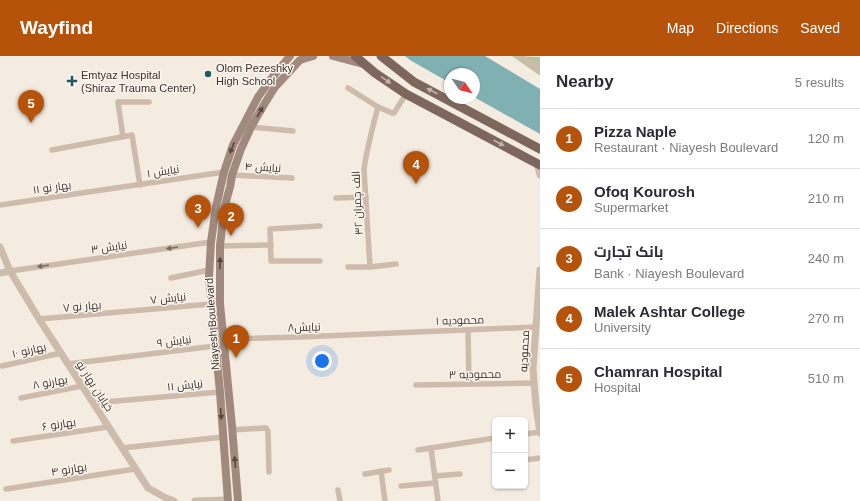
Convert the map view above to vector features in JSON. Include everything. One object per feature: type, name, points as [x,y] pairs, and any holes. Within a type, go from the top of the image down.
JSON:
[{"type":"main road","name":"Niayesh Boulevard","points":[[228,500],[220,392],[211,304],[209,270],[210,242],[224,172],[233,145],[258,97],[290,56]]},
{"type":"main road","name":"Niayesh Boulevard","points":[[238,501],[220,304],[220,246],[224,209],[232,175],[241,149],[251,127],[278,84],[301,58],[313,56]]},
{"type":"main road","points":[[333,56],[365,65]]},
{"type":"main road","points":[[355,56],[375,73],[406,94],[538,164]]},
{"type":"main road","points":[[381,56],[414,82],[540,149]]},
{"type":"main road","points":[[271,79],[278,84]]},
{"type":"street","points":[[520,56],[540,69]]},
{"type":"street","points":[[348,88],[378,107],[392,113],[394,113],[406,94]]},
{"type":"street","points":[[123,137],[118,102],[149,102]]},
{"type":"street","name":"۳۲ الف چمران","points":[[370,267],[364,166],[378,107]]},
{"type":"street","points":[[251,127],[293,132]]},
{"type":"street","points":[[52,150],[132,135],[140,185]]},
{"type":"street","points":[[538,164],[540,175]]},
{"type":"street","name":"نیایش ۱","points":[[106,190],[224,172]]},
{"type":"street","name":"نیایش ۴","points":[[232,175],[292,178]]},
{"type":"street","name":"۱۱ بهار نو","points":[[0,205],[106,190]]},
{"type":"street","points":[[336,198],[366,197]]},
{"type":"street","points":[[320,226],[270,229],[271,262],[320,262]]},
{"type":"street","name":"نیایش ۳","points":[[10,271],[210,242]]},
{"type":"street","points":[[220,246],[271,245]]},
{"type":"street","name":"خیابان بهار نو","points":[[0,247],[10,271],[39,319],[148,488],[174,501]]},
{"type":"street","points":[[348,267],[370,267],[396,264]]},
{"type":"street","points":[[171,278],[209,270]]},
{"type":"street","name":"محمودیه","points":[[540,270],[533,369],[540,432]]},
{"type":"street","points":[[0,273],[10,271]]},
{"type":"street","name":"نیایش ۷","points":[[126,312],[211,304]]},
{"type":"street","name":"۷ بهار نو","points":[[39,319],[126,312]]},
{"type":"street","name":"۱ محمودیه","points":[[384,334],[536,327]]},
{"type":"street","points":[[468,330],[469,384]]},
{"type":"street","name":"نیایش۸","points":[[224,339],[384,334]]},
{"type":"street","name":"نیایش ۹","points":[[68,364],[215,346]]},
{"type":"street","name":"۱۰ بهارنو","points":[[2,366],[61,353]]},
{"type":"street","name":"۳ محمودیه","points":[[416,385],[534,383]]},
{"type":"street","name":"۸ بهارنو","points":[[21,398],[82,386]]},
{"type":"street","name":"نیایش ۱۱","points":[[93,403],[220,392]]},
{"type":"street","name":"۶ بهارنو","points":[[13,441],[108,427]]},
{"type":"street","points":[[232,430],[266,428],[268,431],[269,472]]},
{"type":"street","points":[[528,434],[540,432]]},
{"type":"street","points":[[122,448],[223,437]]},
{"type":"street","points":[[418,450],[492,438]]},
{"type":"street","points":[[431,448],[438,501]]},
{"type":"street","points":[[528,460],[540,458]]},
{"type":"street","name":"۴ بهارنو","points":[[6,489],[135,469]]},
{"type":"street","points":[[365,474],[389,470]]},
{"type":"street","points":[[381,471],[385,501]]},
{"type":"street","points":[[401,486],[460,474]]},
{"type":"street","points":[[338,490],[340,501]]},
{"type":"street","points":[[195,501],[228,500]]},
{"type":"green space","points":[[512,56],[540,57],[540,76],[539,75]]},
{"type":"water","points":[[405,56],[485,56],[540,89],[540,134],[480,100],[480,68],[444,68],[444,80]]},
{"type":"place","name":"Olom Pezeshky High School","points":[[208,74]]},
{"type":"place","name":"Emtyaz Hospital (Shiraz Trauma Center)","points":[[72,81]]},
{"type":"place","name":"Chamran Hospital","points":[[31,123]]},
{"type":"place","name":"Malek Ashtar College","points":[[416,184]]},
{"type":"place","name":"بانک تجارت","points":[[198,228]]},
{"type":"place","name":"Ofoq Kourosh","points":[[231,236]]},
{"type":"place","name":"Pizza Naple","points":[[236,358]]}]
